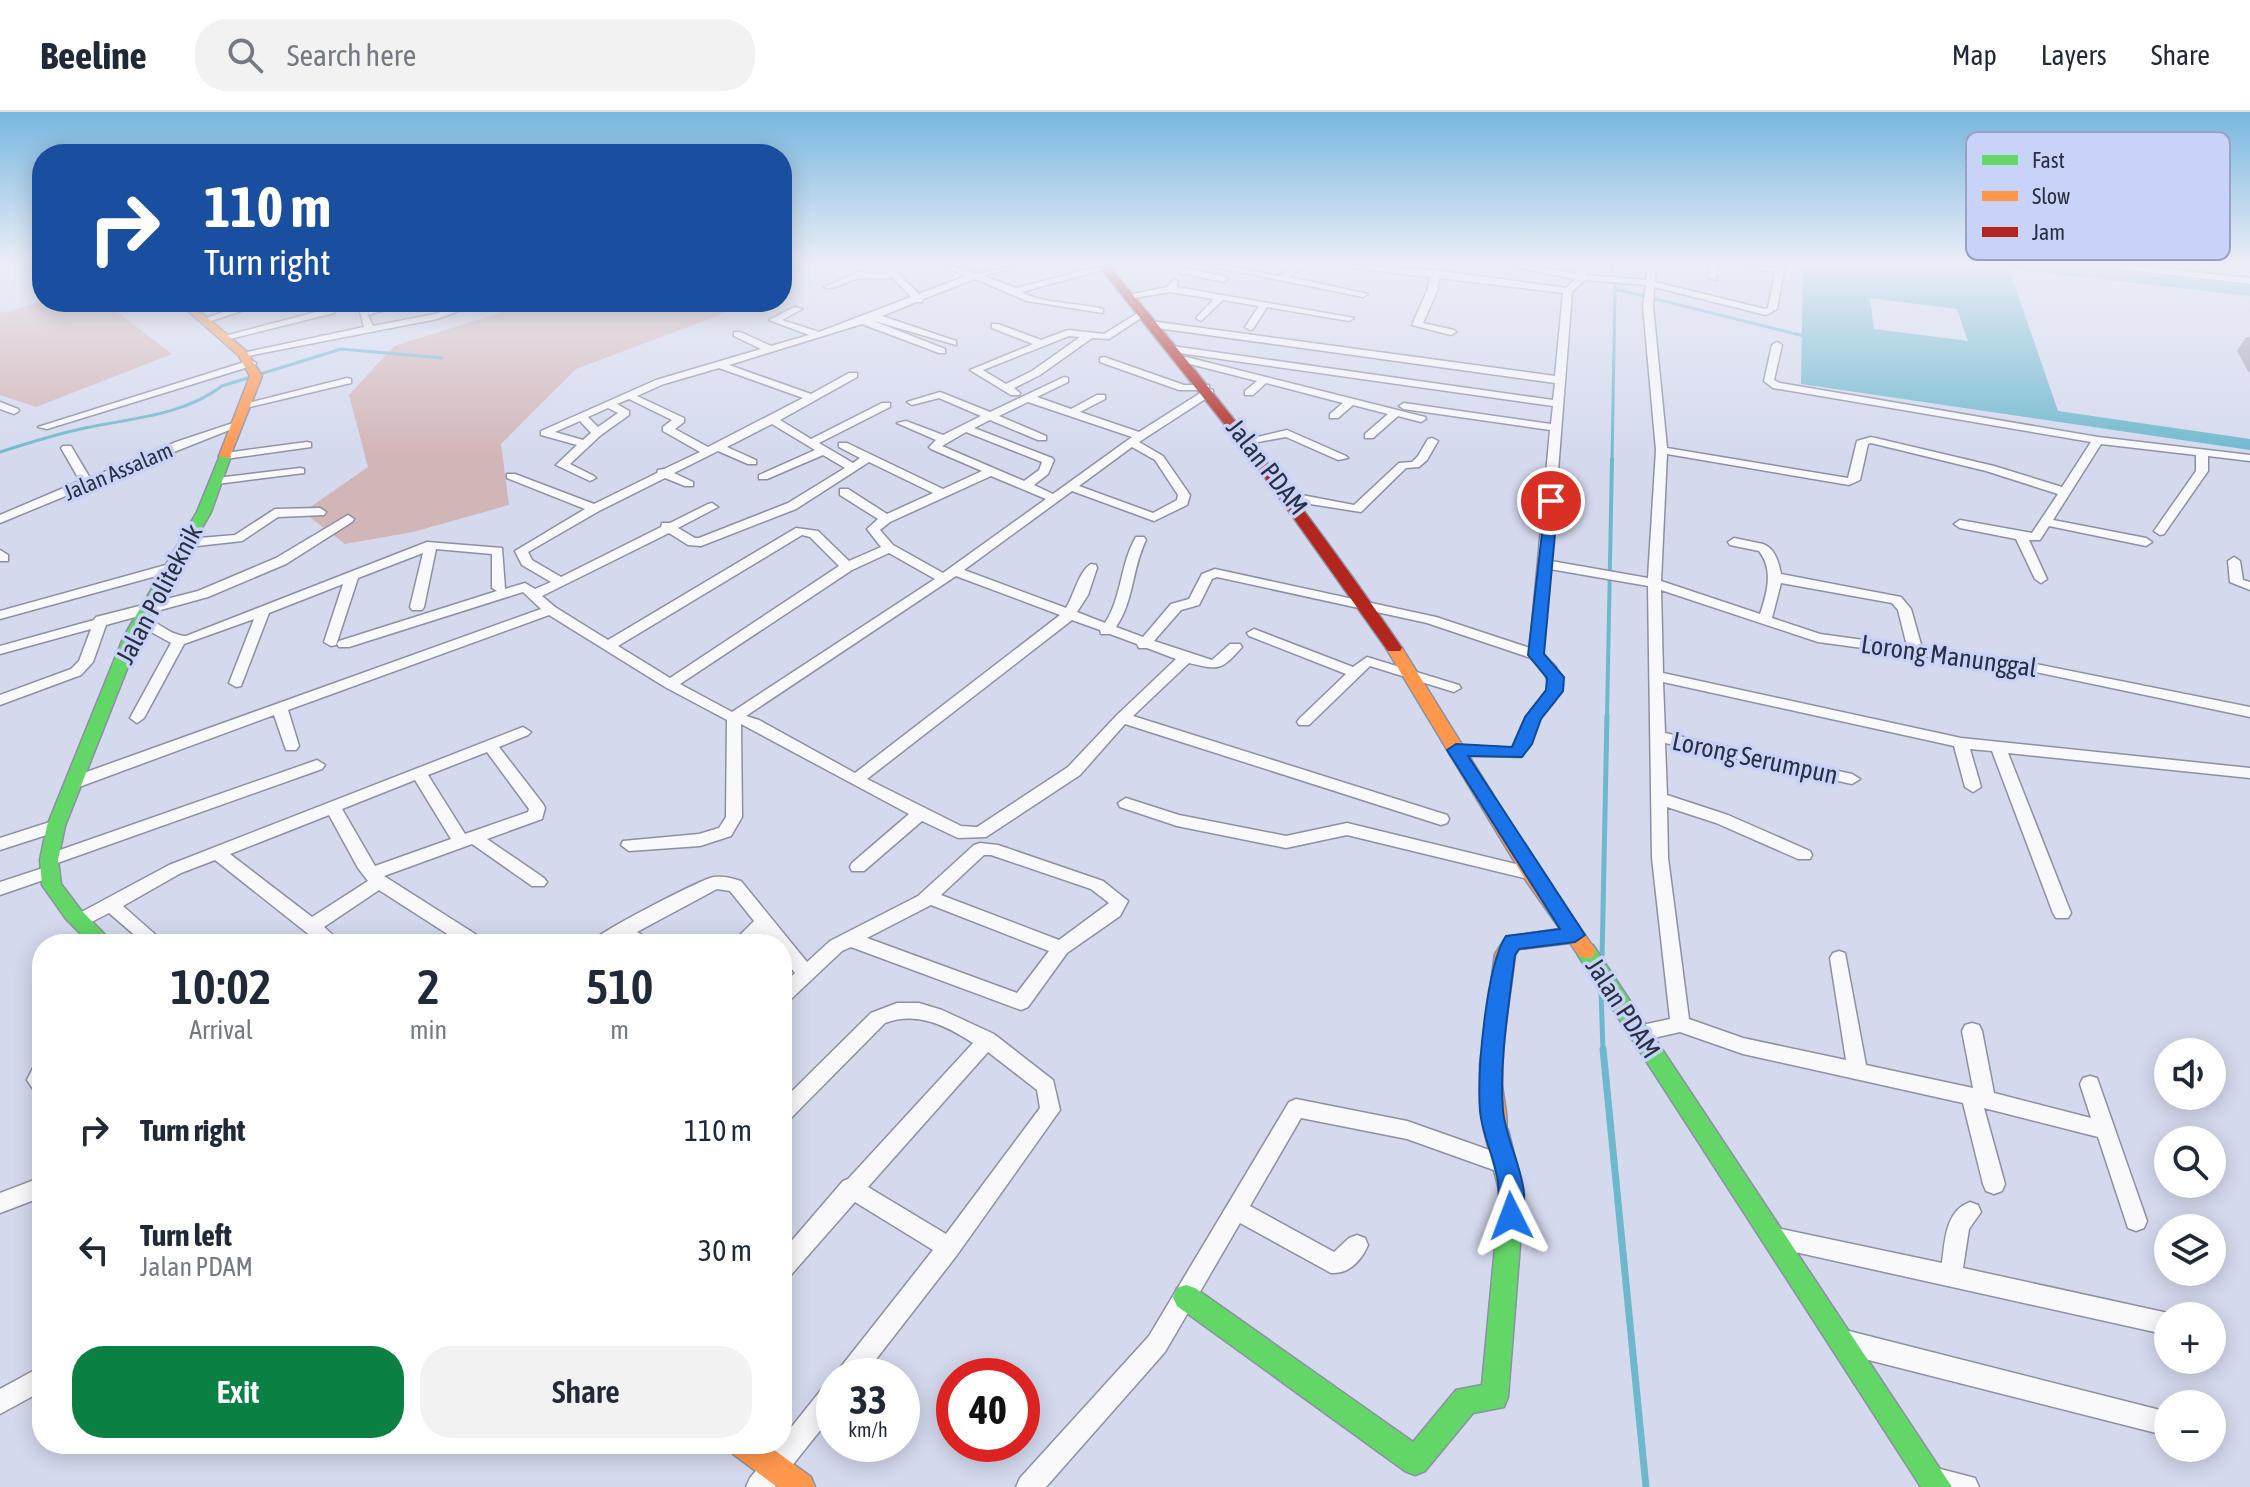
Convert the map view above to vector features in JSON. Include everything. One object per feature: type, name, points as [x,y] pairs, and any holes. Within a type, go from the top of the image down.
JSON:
[{"type":"street","points":[[216,329],[252,367]]},
{"type":"street","points":[[226,337],[258,329]]},
{"type":"street","points":[[43,427],[252,367],[363,329]]},
{"type":"street","points":[[802,329],[819,335]]},
{"type":"street","points":[[584,444],[545,433],[628,395],[838,329]]},
{"type":"street","points":[[880,329],[942,351]]},
{"type":"street","points":[[912,329],[953,343]]},
{"type":"street","points":[[1003,329],[1040,343]]},
{"type":"street","points":[[1090,335],[1010,390],[974,371],[1068,333],[1090,335],[1106,337],[1123,329]]},
{"type":"street","name":"Jalan PDAM","points":[[1155,329],[1291,497],[1369,608],[1532,874],[1614,992],[1936,1483]]},
{"type":"street","points":[[1212,329],[1559,380]]},
{"type":"street","points":[[1437,329],[1451,332]]},
{"type":"street","points":[[1536,655],[1564,329]]},
{"type":"street","points":[[1651,329],[1662,450],[1654,583],[1660,858],[1680,1024]]},
{"type":"street","points":[[737,334],[771,350]]},
{"type":"street","points":[[1777,345],[1769,381],[1777,386],[2098,440],[2250,458]]},
{"type":"street","points":[[1177,354],[1559,404]]},
{"type":"street","points":[[1177,354],[1264,380],[1421,419]]},
{"type":"street","points":[[1369,377],[1381,355]]},
{"type":"street","points":[[1104,360],[1183,388],[1207,390]]},
{"type":"street","points":[[719,364],[758,383],[773,382],[812,398]]},
{"type":"street","name":"Jalan Politeknik","points":[[49,866],[56,826],[143,615],[188,543],[217,481],[245,405],[252,367]]},
{"type":"street","points":[[559,581],[527,562],[521,551],[662,472],[772,420],[853,375]]},
{"type":"street","points":[[1053,498],[938,450],[936,445],[1064,380]]},
{"type":"street","points":[[1249,393],[1264,380]]},
{"type":"street","points":[[245,405],[347,381]]},
{"type":"street","points":[[734,717],[950,575],[1207,390]]},
{"type":"street","points":[[912,402],[937,394],[988,418],[1042,438]]},
{"type":"street","points":[[628,395],[680,420],[667,429],[752,462]]},
{"type":"street","points":[[1071,413],[1101,397]]},
{"type":"street","points":[[1028,398],[1136,439],[1159,458],[1184,495],[1183,502],[1154,517],[1071,487]]},
{"type":"street","points":[[1334,416],[1351,401]]},
{"type":"street","points":[[1375,401],[1557,428]]},
{"type":"street","points":[[556,495],[590,478],[562,465],[625,413],[609,404]]},
{"type":"street","points":[[0,405],[14,411]]},
{"type":"street","points":[[813,442],[886,405]]},
{"type":"street","points":[[1369,436],[1395,413]]},
{"type":"street","points":[[581,416],[597,433]]},
{"type":"street","points":[[772,420],[850,466]]},
{"type":"street","points":[[902,423],[943,439]]},
{"type":"street","name":"Jalan Assalam","points":[[3,515],[88,485],[180,444],[237,425]]},
{"type":"street","points":[[965,428],[1048,460],[1044,472],[1024,487]]},
{"type":"street","points":[[1247,441],[1287,433],[1342,458]]},
{"type":"street","points":[[1662,450],[1849,482],[1854,480],[1863,441],[1871,440],[1990,468],[2064,492]]},
{"type":"street","points":[[1960,524],[2036,537],[2098,440]]},
{"type":"street","points":[[1291,497],[1357,509],[1403,465],[1421,460],[1432,441]]},
{"type":"street","points":[[225,456],[307,445]]},
{"type":"street","points":[[843,445],[944,494]]},
{"type":"street","points":[[67,448],[88,485]]},
{"type":"street","points":[[763,477],[825,450]]},
{"type":"street","points":[[2160,531],[2202,471],[2202,452]]},
{"type":"street","points":[[666,526],[692,542],[701,542],[792,506],[850,466],[868,458]]},
{"type":"street","points":[[217,481],[300,471]]},
{"type":"street","points":[[662,472],[689,484]]},
{"type":"street","points":[[990,472],[886,519],[873,529],[889,548],[950,575],[1144,645],[1215,665],[1235,647]]},
{"type":"street","points":[[511,476],[595,508]]},
{"type":"street","points":[[844,492],[886,519]]},
{"type":"street","points":[[534,595],[666,526],[712,507]]},
{"type":"street","points":[[188,543],[238,538],[275,513],[320,512]]},
{"type":"street","points":[[0,650],[101,620],[143,615],[188,599],[254,573],[306,547],[348,519]]},
{"type":"street","points":[[2045,522],[2146,542]]},
{"type":"street","points":[[608,646],[800,531],[814,534],[847,567]]},
{"type":"street","points":[[2021,536],[2041,579]]},
{"type":"street","points":[[1106,631],[1125,600],[1128,566],[1140,540]]},
{"type":"street","points":[[1734,542],[1766,550],[1775,577],[1764,621]]},
{"type":"street","points":[[417,607],[431,545]]},
{"type":"street","points":[[137,718],[179,641],[263,612],[431,545],[498,551],[499,588]]},
{"type":"street","points":[[670,684],[847,567],[889,548]]},
{"type":"street","points":[[2234,561],[2237,582],[2250,586]]},
{"type":"street","name":"Lorong Manunggal","points":[[1546,564],[1654,583],[1818,638],[2026,666],[2200,698],[2250,712]]},
{"type":"street","points":[[0,615],[173,567]]},
{"type":"street","points":[[856,780],[1068,616],[1081,595],[1091,568]]},
{"type":"street","points":[[1144,645],[1176,607],[1194,602],[1211,573],[1431,620],[1536,655],[1549,667],[1556,685],[1550,699],[1533,717],[1523,744],[1516,753],[1456,750]]},
{"type":"street","points":[[352,576],[338,643],[517,587],[527,588],[550,610],[670,684],[734,717],[754,723],[856,780],[965,834],[980,833],[1074,771],[1122,718],[1186,658]]},
{"type":"street","points":[[1775,577],[1896,600],[1904,609],[1916,652]]},
{"type":"street","points":[[73,783],[550,610]]},
{"type":"street","points":[[236,683],[263,612]]},
{"type":"street","points":[[143,615],[179,641]]},
{"type":"street","points":[[0,700],[76,672],[86,662],[101,620]]},
{"type":"street","points":[[1254,633],[1354,672]]},
{"type":"street","points":[[1304,722],[1369,661],[1454,688]]},
{"type":"street","points":[[1658,676],[1961,743],[2250,773]]},
{"type":"street","points":[[280,710],[291,746]]},
{"type":"street","points":[[629,845],[700,840],[728,830],[734,817],[734,717]]},
{"type":"street","points":[[1122,718],[1441,819]]},
{"type":"street","points":[[80,921],[159,876],[523,732]]},
{"type":"street","name":"Lorong Serumpun","points":[[1659,737],[1852,779]]},
{"type":"street","points":[[1961,743],[1973,787]]},
{"type":"street","points":[[311,927],[375,878],[529,820],[539,812],[490,745]]},
{"type":"street","points":[[1998,748],[2062,913]]},
{"type":"street","points":[[0,889],[49,866],[317,765]]},
{"type":"street","points":[[419,774],[469,841],[538,882]]},
{"type":"street","points":[[1661,799],[1722,819],[1804,855]]},
{"type":"street","points":[[1126,803],[1177,820],[1286,842],[1347,829],[1532,874]]},
{"type":"street","points":[[333,808],[375,878],[462,934]]},
{"type":"street","points":[[858,867],[921,813]]},
{"type":"street","points":[[0,844],[56,826]]},
{"type":"street","points":[[792,986],[828,951],[850,939],[904,914],[928,897],[970,855],[988,848],[1097,885],[1117,897],[1119,904],[1114,911],[1061,948],[1027,997],[1018,1002],[850,939]]},
{"type":"street","points":[[217,853],[320,934]]},
{"type":"street","points":[[49,866],[63,902],[94,934]]},
{"type":"street","points":[[616,934],[720,882],[735,885],[774,934]]},
{"type":"street","points":[[928,897],[1061,948]]},
{"type":"street","points":[[109,904],[145,934]]},
{"type":"street","points":[[751,934],[765,922]]},
{"type":"street","points":[[622,931],[627,934]]},
{"type":"street","points":[[1186,1297],[1417,1461],[1463,1403],[1473,1398],[1494,1397],[1512,1194],[1491,1109],[1495,1031],[1505,954],[1513,942],[1575,935]]},
{"type":"street","points":[[792,957],[805,973]]},
{"type":"street","points":[[1839,958],[1858,1073]]},
{"type":"street","points":[[792,1104],[887,1012],[905,1009],[931,1015],[987,1040],[1046,1086],[1050,1110],[949,1248],[862,1358]]},
{"type":"street","points":[[1640,1033],[1680,1024],[1743,1046],[1978,1098],[2105,1130]]},
{"type":"street","points":[[1972,1031],[1978,1098],[1994,1184]]},
{"type":"street","points":[[792,1256],[987,1040]]},
{"type":"street","points":[[2090,1084],[2136,1221]]},
{"type":"street","points":[[1029,1487],[1157,1344],[1238,1210],[1291,1114],[1300,1108],[1407,1130],[1505,1165]]},
{"type":"street","points":[[851,1188],[949,1248]]},
{"type":"street","points":[[0,1203],[32,1191]]},
{"type":"street","points":[[1238,1210],[1331,1262],[1341,1263],[1357,1245]]},
{"type":"street","points":[[1951,1276],[1959,1225],[1970,1212]]},
{"type":"street","points":[[1777,1238],[2154,1321]]},
{"type":"street","points":[[1845,1342],[2154,1420]]},
{"type":"street","points":[[0,1402],[32,1384]]},
{"type":"street","points":[[792,1447],[816,1417]]},
{"type":"street","points":[[750,1454],[767,1478],[801,1487]]},
{"type":"street","points":[[767,1478],[786,1454]]},
{"type":"street","points":[[1936,1483],[1966,1487]]},
{"type":"shaded area","points":[[0,329],[140,329],[172,354],[36,407],[0,395]]},
{"type":"shaded area","points":[[448,329],[682,329],[576,369],[501,444],[509,505],[413,532],[345,544],[303,512],[368,467],[349,395],[394,346]]},
{"type":"water","points":[[1802,329],[1875,329],[1968,341],[1964,329],[2030,329],[2058,411],[2250,439],[2250,450],[1801,384]]},
{"type":"waterway","points":[[1612,461],[1614,329]]},
{"type":"waterway","points":[[1777,329],[1808,337]]},
{"type":"waterway","points":[[0,452],[74,430],[173,410],[222,386],[341,349],[442,358]]},
{"type":"waterway","points":[[1607,717],[1612,459]]},
{"type":"waterway","points":[[1602,960],[1607,715]]},
{"type":"waterway","points":[[1601,990],[1603,1051]]},
{"type":"waterway","points":[[1603,1049],[1646,1487]]},
{"type":"traffic: fast","points":[[94,934],[73,914],[52,885],[49,860],[56,826],[132,636],[204,512],[225,456]]},
{"type":"traffic: fast","points":[[1586,951],[1938,1487]]},
{"type":"traffic: fast","points":[[1186,1297],[1415,1461],[1466,1400],[1494,1397],[1512,1194],[1496,1130]]},
{"type":"traffic: slow","points":[[214,329],[243,354],[256,376],[225,456]]},
{"type":"traffic: slow","points":[[1394,648],[1532,874],[1586,951]]},
{"type":"traffic: slow","points":[[1496,1130],[1492,1109],[1491,1064],[1505,954],[1513,942],[1575,935]]},
{"type":"traffic: slow","points":[[756,1454],[801,1487]]},
{"type":"traffic: jam","points":[[1155,329],[1254,452],[1394,648]]},
{"type":"route","points":[[1511,1216],[1510,1180],[1496,1138],[1491,1109],[1495,1031],[1505,954],[1513,942],[1523,939],[1575,935],[1532,874],[1456,750],[1516,753],[1523,744],[1533,717],[1555,691],[1555,677],[1536,655],[1551,501]]}]
